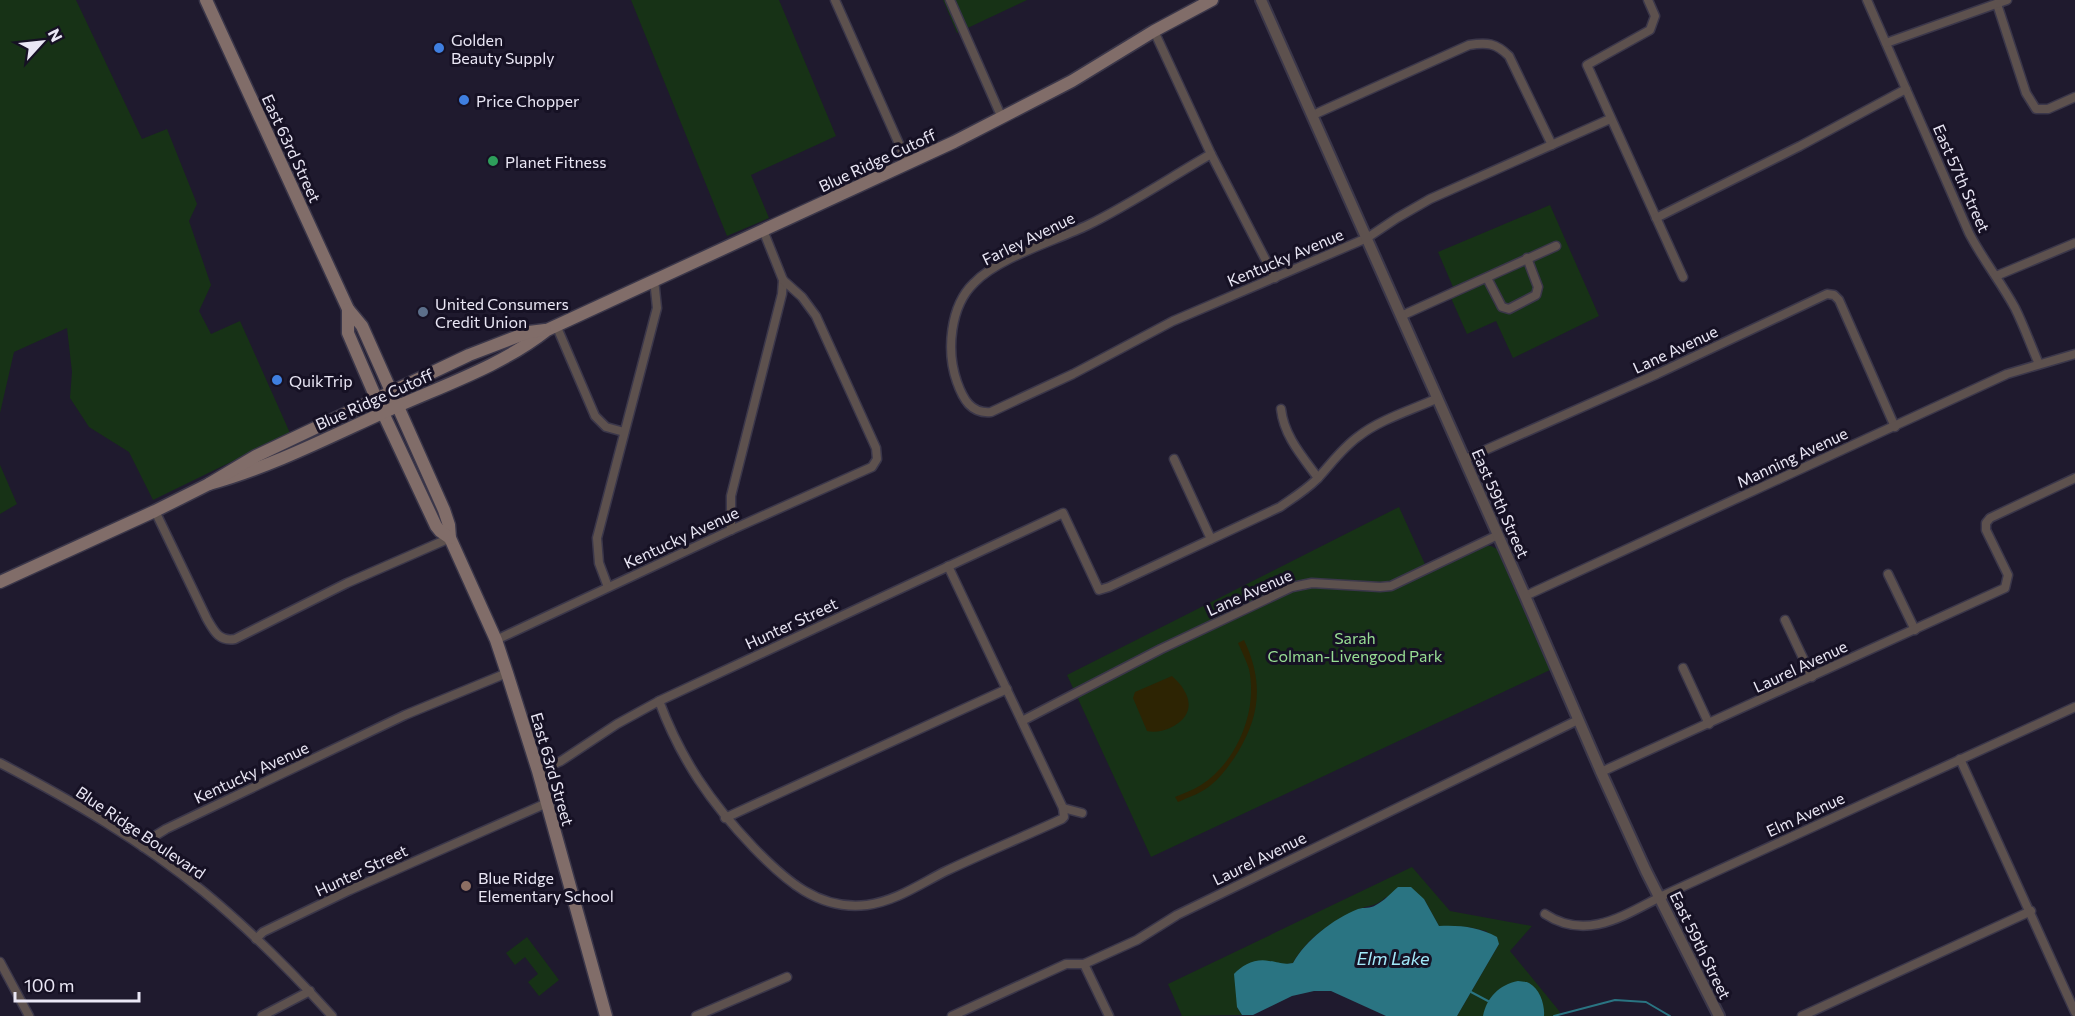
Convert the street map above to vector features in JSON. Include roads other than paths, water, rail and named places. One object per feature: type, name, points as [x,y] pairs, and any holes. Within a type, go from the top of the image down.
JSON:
[{"type":"main road","name":"East 63rd Street","points":[[206,0],[348,309],[362,326],[392,391],[444,510],[450,538],[496,640],[538,771],[606,1016]]},
{"type":"main road","name":"Blue Ridge Cutoff","points":[[0,582],[155,511],[209,484],[256,456],[469,355],[529,332],[551,327],[908,164],[1072,81],[1154,31],[1212,0]]},
{"type":"main road","name":"East 63rd Street","points":[[348,309],[348,333],[376,398],[436,526],[450,538]]},
{"type":"main road","name":"Blue Ridge Cutoff","points":[[209,484],[240,476],[383,413],[526,346],[551,327]]},
{"type":"street","points":[[835,0],[908,164]]},
{"type":"street","points":[[950,0],[1002,118]]},
{"type":"street","name":"East 59th Street","points":[[1261,0],[1601,772],[1719,1016]]},
{"type":"street","points":[[1648,0],[1655,16],[1650,30],[1587,65],[1683,277]]},
{"type":"street","name":"East 57th Street","points":[[1867,0],[1969,233],[1983,260],[1996,276],[2016,310],[2039,364]]},
{"type":"street","points":[[1886,43],[2007,0]]},
{"type":"street","points":[[1997,4],[2026,93],[2036,109],[2048,109],[2075,97]]},
{"type":"street","points":[[1154,31],[1211,154],[1275,278]]},
{"type":"street","points":[[1313,115],[1469,45],[1488,43],[1499,46],[1509,56],[1552,145]]},
{"type":"street","points":[[1656,218],[1800,146],[1906,89]]},
{"type":"street","name":"Kentucky Avenue","points":[[970,406],[984,413],[991,412],[1073,374],[1173,321],[1367,238],[1430,200],[1611,119]]},
{"type":"street","name":"Farley Avenue","points":[[970,406],[960,392],[952,369],[951,341],[958,307],[965,293],[975,281],[1003,262],[1090,224],[1211,154]]},
{"type":"street","points":[[731,530],[730,496],[782,294],[783,280],[763,230]]},
{"type":"street","points":[[1996,276],[2075,243]]},
{"type":"street","points":[[1401,316],[1556,246]]},
{"type":"street","points":[[1487,278],[1502,307],[1509,309],[1536,296],[1538,287],[1527,258]]},
{"type":"street","points":[[608,587],[599,563],[597,538],[657,308],[654,279]]},
{"type":"street","name":"Kentucky Avenue","points":[[496,640],[872,467],[877,459],[876,448],[816,316],[802,297],[783,280]]},
{"type":"street","name":"Lane Avenue","points":[[1465,459],[1657,374],[1827,294],[1839,300],[1895,427]]},
{"type":"street","points":[[551,327],[595,416],[606,427],[624,432]]},
{"type":"street","name":"Manning Avenue","points":[[1525,596],[2007,374],[2075,354]]},
{"type":"street","points":[[1174,459],[1211,539],[1281,507],[1302,493],[1318,478],[1338,453],[1360,435],[1380,423],[1438,398]]},
{"type":"street","points":[[1281,409],[1282,421],[1288,436],[1318,478]]},
{"type":"street","name":"Laurel Avenue","points":[[1601,772],[2005,588],[2008,575],[1986,530],[1988,520],[2075,478]]},
{"type":"street","points":[[155,511],[207,619],[216,635],[222,639],[235,639],[347,583],[450,538]]},
{"type":"street","name":"Hunter Street","points":[[538,771],[561,760],[617,724],[659,701],[1063,513],[1100,590],[1211,539]]},
{"type":"street","name":"Lane Avenue","points":[[1022,721],[1161,649],[1292,587],[1312,583],[1380,587],[1391,585],[1498,534]]},
{"type":"street","points":[[659,701],[669,729],[704,791],[725,818],[768,863],[794,885],[809,895],[827,902],[867,905],[914,889],[945,872],[1064,817],[1063,808],[948,566]]},
{"type":"street","points":[[1888,574],[1915,630]]},
{"type":"street","points":[[1785,620],[1812,677]]},
{"type":"street","points":[[1683,668],[1708,724]]},
{"type":"street","name":"Kentucky Avenue","points":[[143,847],[166,829],[405,715],[507,673]]},
{"type":"street","points":[[725,818],[1007,689]]},
{"type":"street","name":"Elm Avenue","points":[[1545,914],[1557,922],[1570,926],[1594,926],[1611,921],[2075,707]]},
{"type":"street","name":"Laurel Avenue","points":[[952,1016],[1066,964],[1084,964],[1137,940],[1177,915],[1578,720]]},
{"type":"street","points":[[1960,759],[2075,1012]]},
{"type":"street","name":"Blue Ridge Boulevard","points":[[0,763],[100,819],[204,892],[310,991],[332,1016]]},
{"type":"street","name":"Hunter Street","points":[[256,939],[263,932],[350,890],[547,803]]},
{"type":"street","points":[[1063,808],[1082,813]]},
{"type":"street","points":[[1802,1016],[2031,911]]},
{"type":"street","points":[[0,962],[29,1016]]},
{"type":"street","points":[[1084,964],[1109,1016]]},
{"type":"street","points":[[696,1016],[787,977]]},
{"type":"street","points":[[262,1016],[310,991]]},
{"type":"water","name":"Elm Lake","points":[[1398,887],[1411,887],[1424,899],[1439,926],[1469,927],[1497,937],[1499,944],[1457,1016],[1386,1016],[1331,991],[1314,991],[1292,996],[1253,1015],[1242,1015],[1237,1007],[1234,974],[1237,971],[1259,960],[1283,964],[1293,963],[1305,946],[1330,924],[1358,909],[1374,906]]},
{"type":"water","points":[[1518,981],[1528,982],[1539,993],[1543,1002],[1544,1016],[1483,1016],[1487,1003],[1495,993],[1505,985]]},
{"type":"waterway","points":[[1471,992],[1488,1001]]},
{"type":"waterway","points":[[1554,1016],[1615,1000],[1646,1002],[1670,1016]]},
{"type":"place","name":"Golden Beauty Supply","points":[[439,48]]},
{"type":"place","name":"Price Chopper","points":[[464,100]]},
{"type":"place","name":"Planet Fitness","points":[[493,161]]},
{"type":"place","name":"United Consumers Credit Union","points":[[423,312]]},
{"type":"place","name":"QuikTrip","points":[[277,380]]},
{"type":"place","name":"Blue Ridge Elementary School","points":[[466,886]]},
{"type":"park label","name":"Sarah Colman-Livengood Park","points":[[1355,646]]}]
